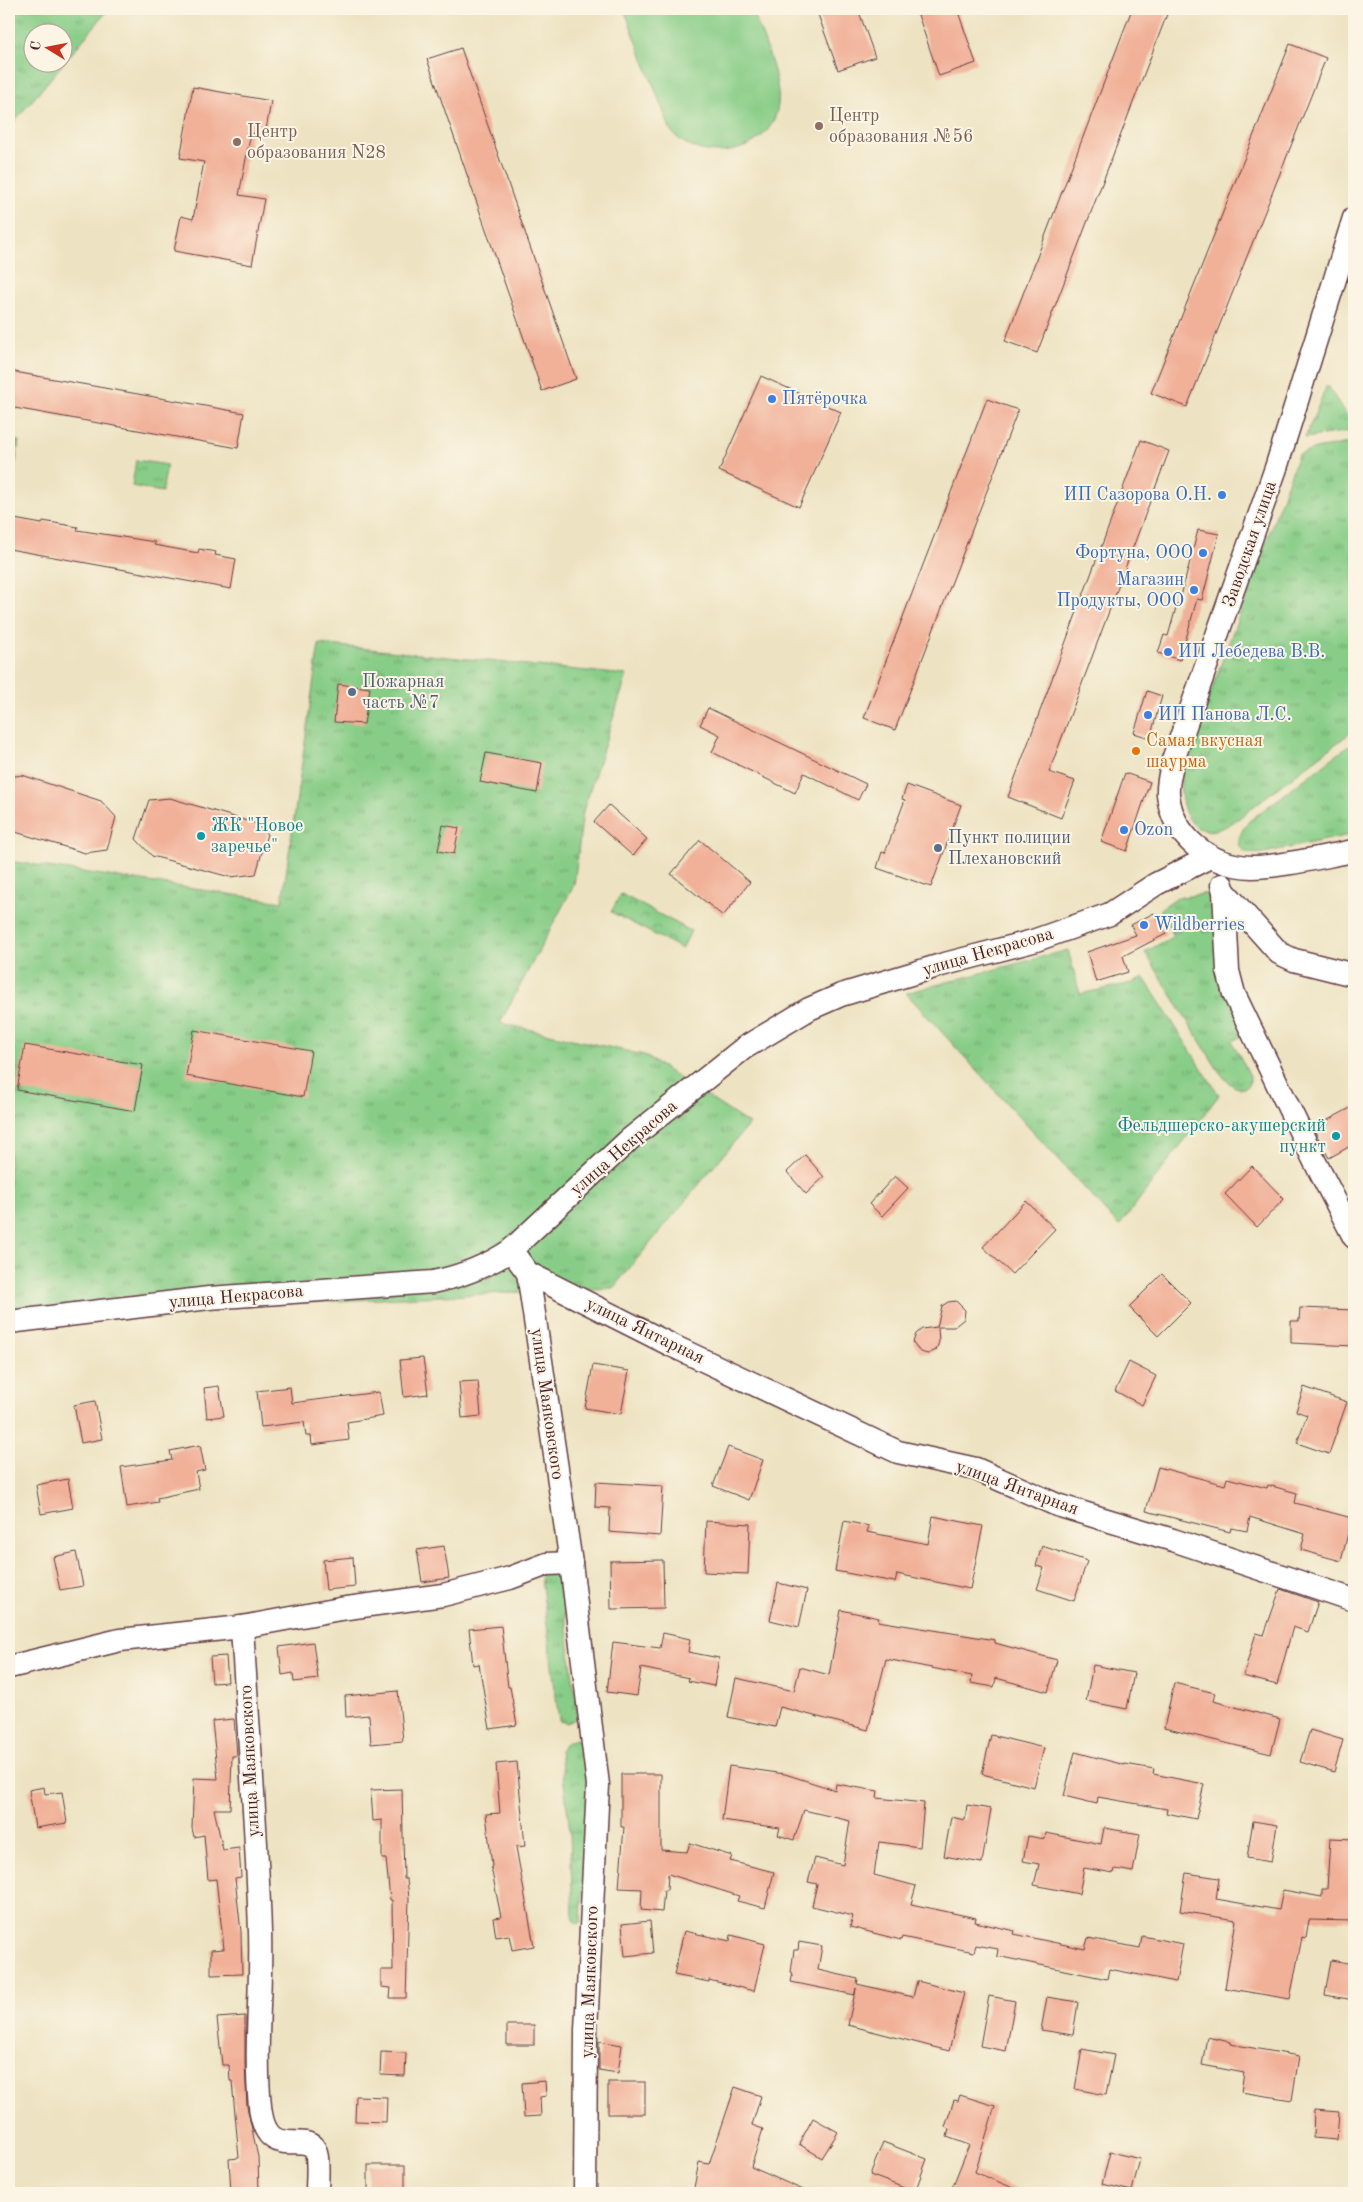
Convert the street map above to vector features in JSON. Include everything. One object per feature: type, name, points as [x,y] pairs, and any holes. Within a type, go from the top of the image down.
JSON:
[{"type":"street","name":"Заводская улица","points":[[1210,857],[1179,830],[1175,823],[1168,792],[1171,770],[1276,468],[1354,218]]},
{"type":"street","points":[[1210,857],[1234,864],[1254,867],[1354,851]]},
{"type":"street","points":[[1210,857],[1224,891],[1279,953],[1294,960],[1354,975]]},
{"type":"street","name":"улица Некрасова","points":[[9,1322],[209,1298],[432,1282],[468,1274],[490,1264],[511,1250],[630,1139],[744,1048],[809,1009],[841,995],[941,965],[1033,941],[1110,914],[1156,884],[1210,857]]},
{"type":"street","points":[[1224,891],[1228,971],[1234,994],[1315,1162],[1354,1237]]},
{"type":"street","name":"улица Маяковского","points":[[511,1250],[528,1273],[571,1563],[598,1785],[586,2030],[585,2193]]},
{"type":"street","name":"улица Янтарная","points":[[528,1273],[673,1346],[898,1452],[976,1469],[1057,1505],[1174,1540],[1354,1600]]},
{"type":"street","points":[[9,1667],[113,1641],[181,1632],[242,1627],[340,1608],[443,1595],[510,1578],[547,1564],[571,1563]]},
{"type":"street","name":"улица Маяковского","points":[[242,1627],[260,1934],[258,2011],[260,2105],[264,2124],[272,2138],[305,2143],[314,2148],[317,2193]]},
{"type":"green space","points":[[9,9],[109,9],[72,53],[72,22],[22,22],[22,72],[56,72],[9,128]]},
{"type":"green space","points":[[624,9],[752,9],[769,56],[778,93],[778,104],[773,121],[763,135],[750,144],[734,150],[717,152],[700,149],[684,143],[671,131]]},
{"type":"green space","points":[[1327,385],[1354,427],[1354,430],[1305,438]]},
{"type":"green space","points":[[9,439],[19,441],[13,480],[9,479]]},
{"type":"green space","points":[[1354,442],[1354,730],[1234,822],[1215,830],[1204,830],[1195,826],[1185,810],[1181,790],[1182,770],[1298,455],[1316,449]]},
{"type":"green space","points":[[136,460],[167,465],[162,492],[132,486]]},
{"type":"green space","points":[[319,644],[627,675],[583,811],[574,885],[500,1023],[644,1055],[749,1124],[613,1288],[61,1314],[9,1322],[9,861],[282,902]]},
{"type":"green space","points":[[1354,742],[1354,834],[1264,853],[1254,854],[1242,850],[1239,841],[1249,821]]},
{"type":"green space","points":[[1209,893],[1214,906],[1242,1036],[1232,1041],[1250,1076],[1247,1087],[1242,1088],[1231,1084],[1218,1070],[1145,952],[1174,936],[1160,909],[1176,898]]},
{"type":"green space","points":[[621,894],[691,931],[682,949],[611,912]]},
{"type":"green space","points":[[1068,950],[1080,994],[1132,983],[1144,978],[1219,1095],[1119,1226],[906,993]]},
{"type":"green space","points":[[545,1574],[560,1575],[578,1718],[567,1723],[559,1721],[541,1577]]},
{"type":"green space","points":[[575,1739],[583,1741],[588,1796],[581,1921],[578,1924],[573,1920],[570,1831],[560,1751],[566,1743]]},
{"type":"building","points":[[816,9],[858,9],[875,57],[838,70]]},
{"type":"building","points":[[916,9],[957,9],[976,63],[939,76]]},
{"type":"building","points":[[1132,9],[1169,9],[1037,353],[1005,341]]},
{"type":"building","points":[[1290,44],[1326,58],[1187,407],[1151,393]]},
{"type":"building","points":[[461,48],[576,379],[542,391],[427,59]]},
{"type":"building","points":[[193,87],[271,101],[265,136],[251,133],[239,195],[264,199],[252,265],[174,251],[181,216],[193,219],[204,162],[180,158]]},
{"type":"building","points":[[9,371],[244,413],[238,448],[9,407]]},
{"type":"building","points":[[761,376],[841,412],[799,507],[719,471]]},
{"type":"building","points":[[987,399],[1018,410],[895,730],[864,718]]},
{"type":"building","points":[[1141,440],[1169,451],[1049,772],[1075,781],[1061,818],[1008,797]]},
{"type":"building","points":[[9,518],[42,524],[43,521],[78,527],[77,530],[155,542],[154,545],[198,553],[199,549],[216,552],[215,555],[236,559],[231,589],[9,549]]},
{"type":"building","points":[[1198,530],[1219,534],[1202,600],[1197,599],[1180,660],[1158,653],[1164,635],[1168,636],[1177,604],[1179,604]]},
{"type":"building","points":[[338,684],[370,688],[364,724],[334,722]]},
{"type":"building","name":"ИП Панова Л.С.","points":[[1147,691],[1162,696],[1150,738],[1134,733]]},
{"type":"building","points":[[708,708],[866,784],[858,800],[804,773],[795,793],[712,752],[720,735],[700,725]]},
{"type":"building","points":[[486,753],[542,763],[537,793],[480,782]]},
{"type":"building","points":[[1125,773],[1150,782],[1127,851],[1101,842]]},
{"type":"building","points":[[22,775],[101,801],[116,817],[107,850],[85,853],[9,830],[9,777]]},
{"type":"building","points":[[907,785],[961,805],[931,887],[877,868],[882,852],[885,853],[905,800],[902,799]]},
{"type":"building","name":"ЖК \"Новое заречье\"","points":[[170,798],[254,823],[267,834],[256,874],[230,877],[152,856],[136,839],[149,800]]},
{"type":"building","points":[[609,805],[647,839],[633,856],[594,822]]},
{"type":"building","points":[[443,825],[459,828],[454,854],[438,851]]},
{"type":"building","points":[[700,840],[750,882],[723,916],[671,874]]},
{"type":"building","points":[[1154,913],[1166,934],[1123,956],[1128,972],[1096,982],[1087,952],[1136,935],[1131,925]]},
{"type":"building","points":[[194,1030],[311,1051],[303,1097],[186,1076]]},
{"type":"building","points":[[25,1045],[143,1065],[135,1111],[17,1090]]},
{"type":"building","name":"Фельдшерско-акушерский пункт","points":[[1354,1106],[1354,1144],[1329,1158],[1313,1128]]},
{"type":"building","points":[[805,1155],[824,1177],[806,1194],[787,1172]]},
{"type":"building","points":[[1252,1166],[1284,1199],[1257,1227],[1225,1194]]},
{"type":"building","points":[[895,1176],[908,1188],[882,1216],[869,1204]]},
{"type":"building","points":[[1026,1201],[1055,1229],[1012,1274],[983,1247]]},
{"type":"building","points":[[1162,1274],[1191,1303],[1158,1336],[1129,1307]]},
{"type":"building","points":[[956,1301],[965,1310],[964,1319],[954,1327],[938,1327],[939,1342],[936,1350],[928,1354],[920,1352],[913,1342],[916,1334],[922,1329],[937,1327],[942,1306],[948,1302]]},
{"type":"building","points":[[1300,1308],[1354,1310],[1354,1346],[1291,1343],[1291,1321],[1299,1321]]},
{"type":"building","points":[[423,1358],[428,1394],[404,1397],[400,1360]]},
{"type":"building","points":[[1129,1362],[1156,1376],[1142,1405],[1115,1391]]},
{"type":"building","points":[[593,1365],[629,1371],[621,1414],[585,1408]]},
{"type":"building","points":[[478,1381],[481,1416],[462,1418],[459,1382]]},
{"type":"building","points":[[219,1386],[224,1416],[207,1418],[204,1388]]},
{"type":"building","points":[[290,1387],[292,1403],[379,1392],[383,1416],[347,1422],[349,1440],[312,1445],[311,1436],[306,1436],[304,1422],[261,1427],[257,1391]]},
{"type":"building","points":[[1304,1387],[1347,1402],[1329,1454],[1297,1443],[1307,1415],[1296,1411]]},
{"type":"building","points":[[95,1401],[102,1439],[81,1443],[74,1405]]},
{"type":"building","points":[[200,1445],[205,1470],[196,1472],[199,1489],[157,1498],[158,1502],[127,1507],[121,1467],[172,1460],[170,1451]]},
{"type":"building","points":[[728,1447],[763,1460],[749,1500],[713,1486]]},
{"type":"building","points":[[1158,1467],[1225,1485],[1227,1478],[1267,1488],[1268,1485],[1297,1493],[1295,1503],[1352,1518],[1341,1561],[1301,1550],[1305,1534],[1250,1517],[1247,1531],[1231,1528],[1230,1532],[1146,1511]]},
{"type":"building","points":[[68,1479],[73,1508],[41,1514],[36,1485]]},
{"type":"building","points":[[596,1482],[663,1486],[660,1536],[609,1532],[610,1508],[595,1507]]},
{"type":"building","points":[[933,1516],[983,1526],[970,1589],[897,1574],[895,1582],[835,1571],[844,1521],[869,1526],[867,1532],[928,1544]]},
{"type":"building","points":[[706,1521],[750,1524],[748,1574],[704,1572]]},
{"type":"building","points":[[444,1546],[449,1578],[422,1582],[417,1550]]},
{"type":"building","points":[[1042,1546],[1087,1561],[1074,1601],[1037,1589],[1044,1568],[1036,1566]]},
{"type":"building","points":[[76,1552],[83,1586],[60,1590],[53,1557]]},
{"type":"building","points":[[353,1557],[355,1587],[326,1590],[323,1560]]},
{"type":"building","points":[[663,1560],[664,1608],[611,1609],[610,1561]]},
{"type":"building","points":[[778,1583],[807,1590],[799,1627],[770,1620]]},
{"type":"building","points":[[1280,1589],[1318,1602],[1308,1632],[1293,1627],[1277,1685],[1243,1676],[1256,1633],[1264,1635]]},
{"type":"building","points":[[841,1610],[879,1618],[878,1621],[995,1640],[995,1643],[1057,1660],[1048,1692],[996,1678],[994,1687],[971,1683],[972,1676],[886,1659],[868,1730],[780,1707],[775,1727],[728,1717],[736,1678],[794,1691],[800,1667],[829,1675]]},
{"type":"building","points":[[501,1626],[508,1687],[510,1687],[517,1725],[490,1729],[479,1664],[473,1665],[469,1629]]},
{"type":"building","points":[[663,1633],[690,1639],[688,1652],[719,1658],[714,1686],[688,1681],[689,1678],[641,1668],[637,1696],[607,1692],[613,1642],[660,1648]]},
{"type":"building","points":[[313,1642],[318,1679],[294,1682],[293,1673],[282,1675],[279,1647]]},
{"type":"building","points":[[226,1656],[228,1682],[212,1683],[210,1657]]},
{"type":"building","points":[[1093,1665],[1134,1673],[1127,1709],[1086,1701]]},
{"type":"building","points":[[1174,1683],[1215,1693],[1213,1701],[1280,1719],[1271,1754],[1164,1728]]},
{"type":"building","points":[[398,1691],[403,1741],[371,1744],[369,1715],[346,1717],[345,1696]]},
{"type":"building","points":[[234,1719],[237,1756],[232,1756],[230,1809],[214,1809],[223,1850],[239,1848],[241,1877],[235,1878],[241,1932],[242,1974],[211,1975],[211,1950],[224,1949],[216,1879],[208,1880],[204,1835],[194,1837],[192,1828],[194,1778],[218,1779],[212,1721]]},
{"type":"building","points":[[1310,1730],[1343,1740],[1334,1772],[1300,1762]]},
{"type":"building","points":[[991,1735],[1044,1748],[1034,1787],[982,1774]]},
{"type":"building","points":[[1075,1752],[1125,1765],[1154,1769],[1153,1774],[1204,1784],[1196,1819],[1166,1813],[1167,1809],[1098,1797],[1097,1804],[1064,1796]]},
{"type":"building","points":[[517,1762],[525,1846],[516,1847],[534,1946],[512,1950],[509,1935],[496,1937],[493,1918],[501,1917],[491,1867],[486,1814],[500,1813],[496,1764]]},
{"type":"building","points":[[729,1766],[785,1774],[835,1790],[836,1784],[878,1791],[877,1798],[924,1803],[920,1847],[879,1842],[874,1875],[916,1886],[911,1904],[976,1918],[975,1922],[1015,1931],[1014,1934],[1085,1949],[1088,1938],[1140,1948],[1142,1936],[1183,1944],[1176,1982],[1109,1969],[1107,1979],[997,1956],[998,1949],[976,1945],[974,1952],[902,1937],[901,1940],[850,1927],[853,1916],[812,1906],[817,1884],[808,1882],[815,1858],[843,1865],[850,1821],[804,1810],[794,1840],[778,1835],[780,1828],[722,1820]]},
{"type":"building","points":[[621,1774],[661,1774],[661,1850],[687,1852],[690,1843],[732,1856],[730,1861],[774,1872],[765,1908],[737,1901],[739,1896],[668,1874],[667,1890],[664,1890],[662,1912],[641,1910],[642,1889],[619,1888],[624,1827],[621,1827]]},
{"type":"building","points":[[44,1787],[45,1794],[62,1792],[67,1823],[35,1828],[29,1790]]},
{"type":"building","points":[[402,1789],[404,1879],[407,1879],[409,1898],[406,1998],[390,1998],[391,1988],[381,1987],[381,1970],[393,1970],[392,1900],[390,1900],[386,1859],[382,1859],[382,1820],[373,1821],[371,1790]]},
{"type":"building","points":[[967,1805],[991,1809],[982,1863],[944,1856],[951,1817],[965,1820]]},
{"type":"building","points":[[1253,1821],[1277,1825],[1271,1862],[1247,1858]]},
{"type":"building","points":[[1104,1828],[1140,1834],[1133,1872],[1115,1869],[1114,1873],[1084,1868],[1079,1894],[1034,1885],[1039,1864],[1023,1861],[1028,1836],[1045,1839],[1046,1833],[1101,1844]]},
{"type":"building","points":[[1330,1838],[1354,1839],[1354,1921],[1309,1920],[1306,1938],[1302,1937],[1290,1999],[1225,1988],[1236,1920],[1180,1911],[1186,1873],[1219,1878],[1216,1899],[1279,1910],[1283,1890],[1322,1897],[1322,1889],[1327,1889]]},
{"type":"building","points":[[650,1921],[653,1953],[625,1956],[622,1924]]},
{"type":"building","points":[[684,1931],[730,1941],[731,1935],[765,1944],[754,1991],[709,1980],[709,1982],[674,1975]]},
{"type":"building","points":[[799,1942],[822,1946],[818,1970],[858,1979],[857,1984],[913,1997],[917,1981],[964,1993],[949,2051],[848,2025],[855,1995],[791,1982],[794,1950],[798,1950]]},
{"type":"building","points":[[1331,1960],[1354,1964],[1354,2000],[1325,1995]]},
{"type":"building","points":[[989,1996],[1015,2001],[1006,2051],[980,2046]]},
{"type":"building","points":[[1047,1997],[1078,2002],[1073,2035],[1041,2030]]},
{"type":"building","points":[[245,2016],[247,2107],[258,2157],[259,2192],[231,2193],[229,2159],[239,2158],[232,2081],[230,2081],[229,2065],[222,2065],[217,2018]]},
{"type":"building","points":[[507,2025],[534,2025],[534,2045],[507,2045]]},
{"type":"building","points":[[1207,2037],[1230,2042],[1230,2044],[1299,2056],[1292,2100],[1241,2092],[1244,2073],[1202,2065]]},
{"type":"building","points":[[599,2041],[622,2045],[618,2073],[599,2070]]},
{"type":"building","points":[[1082,2049],[1114,2055],[1106,2095],[1075,2089]]},
{"type":"building","points":[[381,2052],[406,2053],[405,2076],[380,2075]]},
{"type":"building","points":[[545,2081],[546,2096],[540,2097],[541,2116],[524,2117],[522,2083]]},
{"type":"building","points":[[608,2082],[645,2082],[645,2114],[608,2114]]},
{"type":"building","points":[[735,2087],[761,2096],[752,2125],[763,2129],[751,2167],[810,2193],[693,2193],[699,2162],[709,2164]]},
{"type":"building","points":[[960,2095],[995,2106],[975,2172],[1025,2193],[950,2193],[969,2145],[947,2137],[949,2129],[945,2127],[954,2100],[958,2101]]},
{"type":"building","points":[[356,2096],[387,2097],[386,2122],[355,2121]]},
{"type":"building","points":[[1314,2110],[1339,2112],[1337,2140],[1313,2138]]},
{"type":"building","points":[[813,2118],[838,2132],[822,2158],[799,2144]]},
{"type":"building","points":[[883,2142],[927,2159],[915,2192],[870,2175]]},
{"type":"building","points":[[1110,2152],[1140,2159],[1132,2191],[1102,2184]]},
{"type":"building","points":[[368,2165],[405,2165],[405,2192],[368,2192]]},
{"type":"place","name":"Центр образования №56","points":[[819,126]]},
{"type":"place","name":"Центр образования N28","points":[[237,142]]},
{"type":"place","name":"Пятёрочка","points":[[772,399]]},
{"type":"place","name":"ИП Сазорова О.Н.","points":[[1222,495]]},
{"type":"place","name":"Фортуна, ООО","points":[[1203,553]]},
{"type":"place","name":"Магазин Продукты, ООО","points":[[1194,590]]},
{"type":"place","name":"ИП Лебедева В.В.","points":[[1168,652]]},
{"type":"place","name":"Пожарная часть №7","points":[[352,692]]},
{"type":"place","name":"ИП Панова Л.С.","points":[[1148,715]]},
{"type":"place","name":"Самая вкусная шаурма","points":[[1136,751]]},
{"type":"place","name":"Ozon","points":[[1124,830]]},
{"type":"place","name":"ЖК \"Новое заречье\"","points":[[201,836]]},
{"type":"place","name":"Пункт полиции Плехановский","points":[[938,848]]},
{"type":"place","name":"Wildberries","points":[[1144,925]]},
{"type":"place","name":"Фельдшерско-акушерский пункт","points":[[1336,1136]]}]
